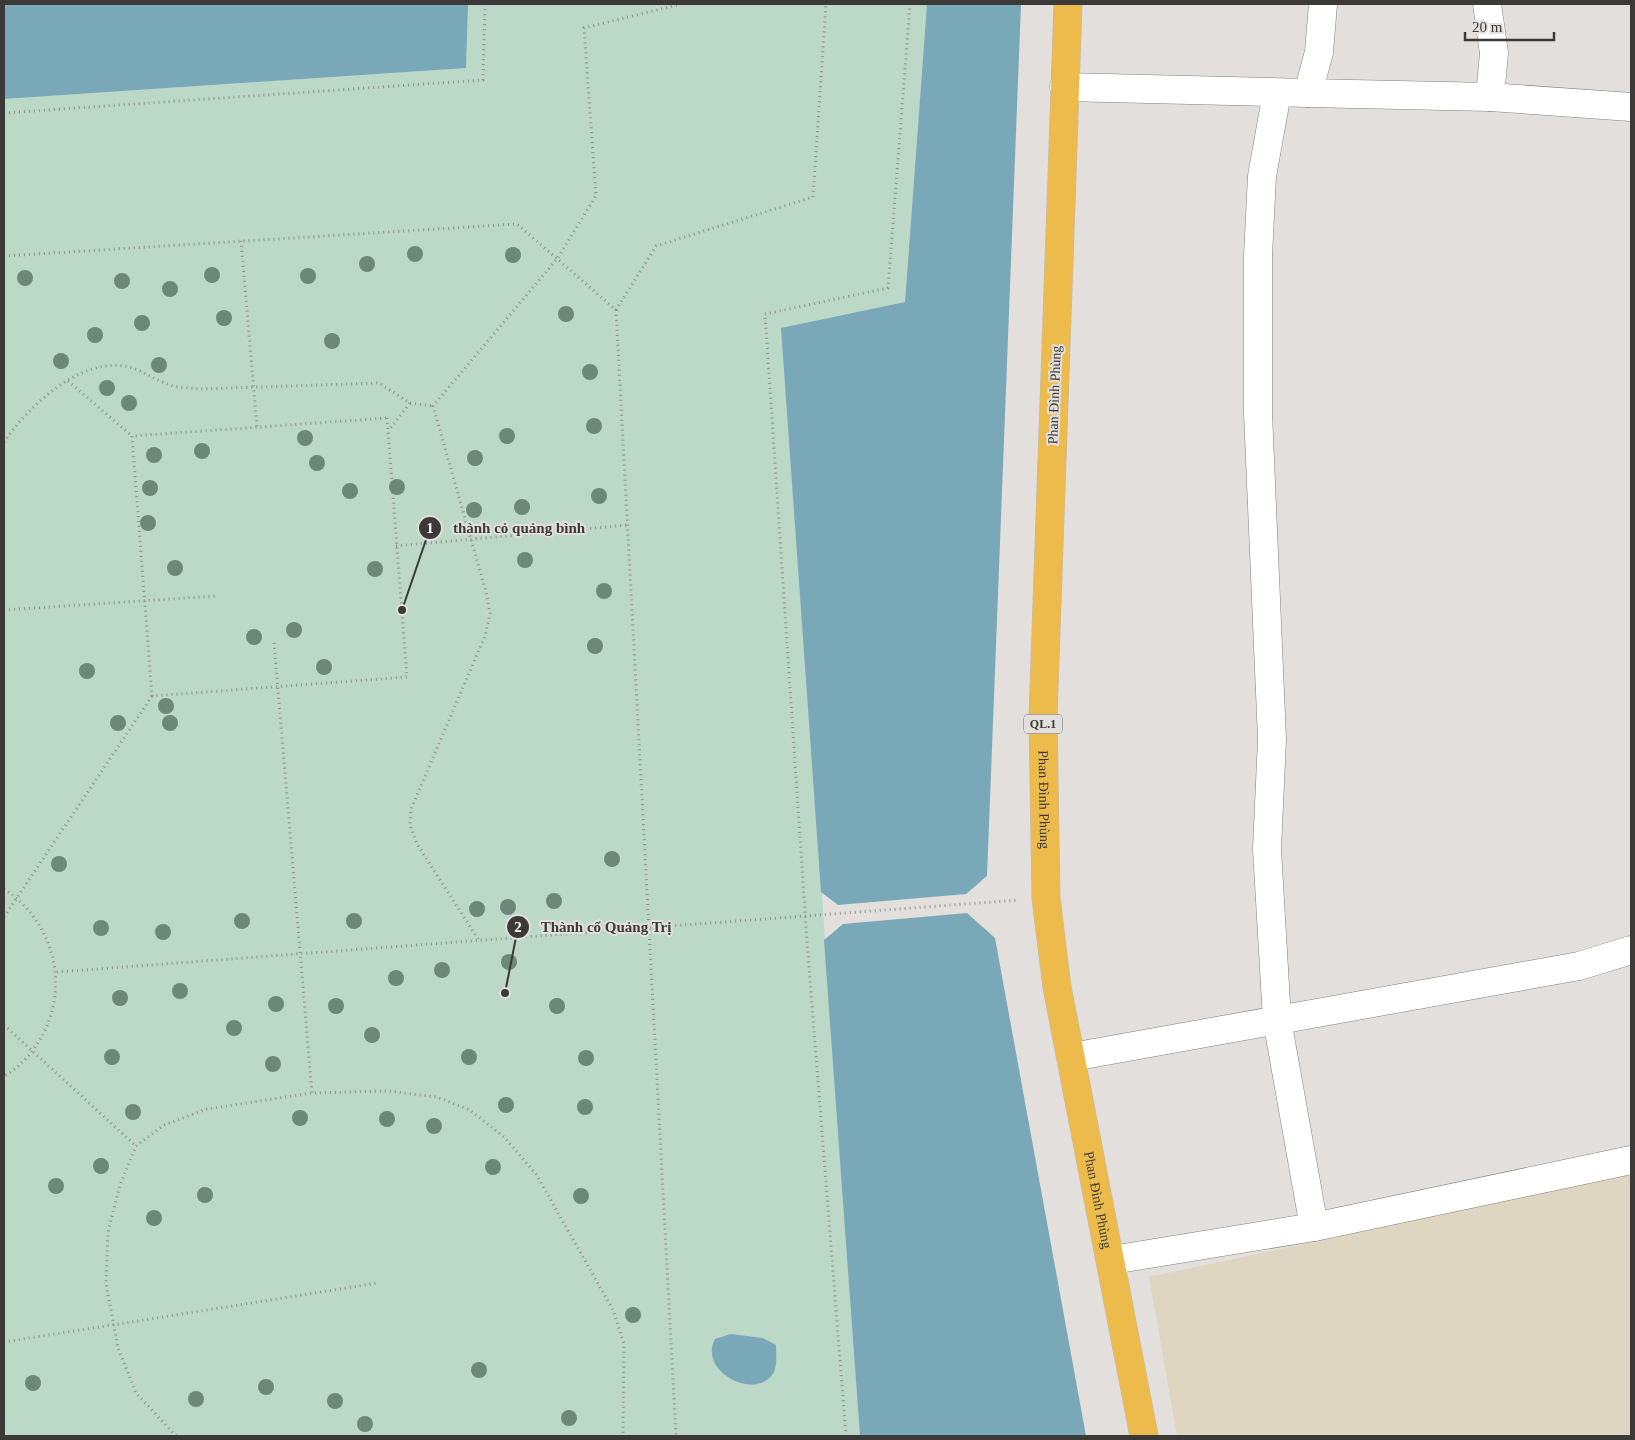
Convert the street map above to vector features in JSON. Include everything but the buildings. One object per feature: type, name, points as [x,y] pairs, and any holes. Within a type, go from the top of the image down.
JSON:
[{"type":"highway","name":"Phan Đình Phùng","points":[[1068,4],[1043,717],[1046,898],[1057,988],[1112,1260],[1144,1436]]},
{"type":"street","points":[[1308,93],[1319,52],[1323,4]]},
{"type":"street","points":[[1487,4],[1494,54],[1490,97]]},
{"type":"street","points":[[1064,87],[1490,97],[1631,107]]},
{"type":"street","points":[[1277,93],[1262,176],[1258,256],[1258,413],[1272,739],[1266,849],[1277,1020],[1314,1227]]},
{"type":"street","points":[[1072,1057],[1579,966],[1631,950]]},
{"type":"street","points":[[1112,1260],[1314,1227],[1631,1160]]},
{"type":"path","points":[[4,113],[482,80],[485,4]]},
{"type":"path","points":[[433,406],[557,259],[596,196],[584,28],[680,4]]},
{"type":"path","points":[[676,1436],[616,310],[656,246],[813,197],[826,4]]},
{"type":"path","points":[[846,1436],[806,917],[765,314],[888,288],[910,4]]},
{"type":"path","points":[[4,256],[517,224],[616,310]]},
{"type":"path","points":[[241,241],[257,427]]},
{"type":"path","points":[[4,442],[14,427],[54,388],[105,365],[125,366],[171,386],[201,389],[379,383],[410,403],[433,406]]},
{"type":"path","points":[[68,381],[132,436],[387,418],[407,677],[152,696]]},
{"type":"path","points":[[388,431],[410,403]]},
{"type":"path","points":[[433,406],[490,613],[485,636],[411,809],[410,825],[417,844],[478,939]]},
{"type":"path","points":[[4,917],[152,696],[132,436]]},
{"type":"path","points":[[396,546],[628,525]]},
{"type":"path","points":[[4,610],[215,596]]},
{"type":"path","points":[[274,643],[312,1093]]},
{"type":"path","points":[[4,889],[17,898],[35,917],[46,936],[57,972],[55,1006],[45,1032],[33,1050],[4,1076]]},
{"type":"path","points":[[57,972],[1046,898]]},
{"type":"path","points":[[4,1025],[136,1146]]},
{"type":"path","points":[[176,1436],[136,1394],[118,1348],[106,1283],[108,1232],[120,1185],[136,1146],[164,1125],[207,1109],[312,1093],[388,1091],[437,1097],[470,1110],[504,1137],[536,1174],[613,1310],[624,1344],[623,1436]]},
{"type":"path","points":[[4,1342],[378,1283]]},
{"type":"shaded area","points":[[1631,1174],[1631,1436],[1177,1436],[1149,1277]]},
{"type":"green space","points":[[468,4],[927,4],[905,302],[782,329],[860,1436],[4,1436],[4,99],[466,68]]},
{"type":"water","points":[[4,4],[468,4],[466,68],[4,99]]},
{"type":"water","points":[[927,4],[1021,4],[987,876],[966,894],[838,905],[821,892],[781,328],[905,302]]},
{"type":"water","points":[[967,913],[995,938],[1086,1436],[860,1436],[824,940],[843,924]]},
{"type":"water","points":[[731,1334],[763,1338],[776,1345],[776,1364],[772,1375],[763,1382],[753,1384],[741,1383],[721,1371],[714,1362],[712,1351],[715,1339]]},
{"type":"place","name":"thành cỏ quảng bình","points":[[402,610]]},
{"type":"place","name":"Thành cổ Quảng Trị","points":[[505,993]]}]
